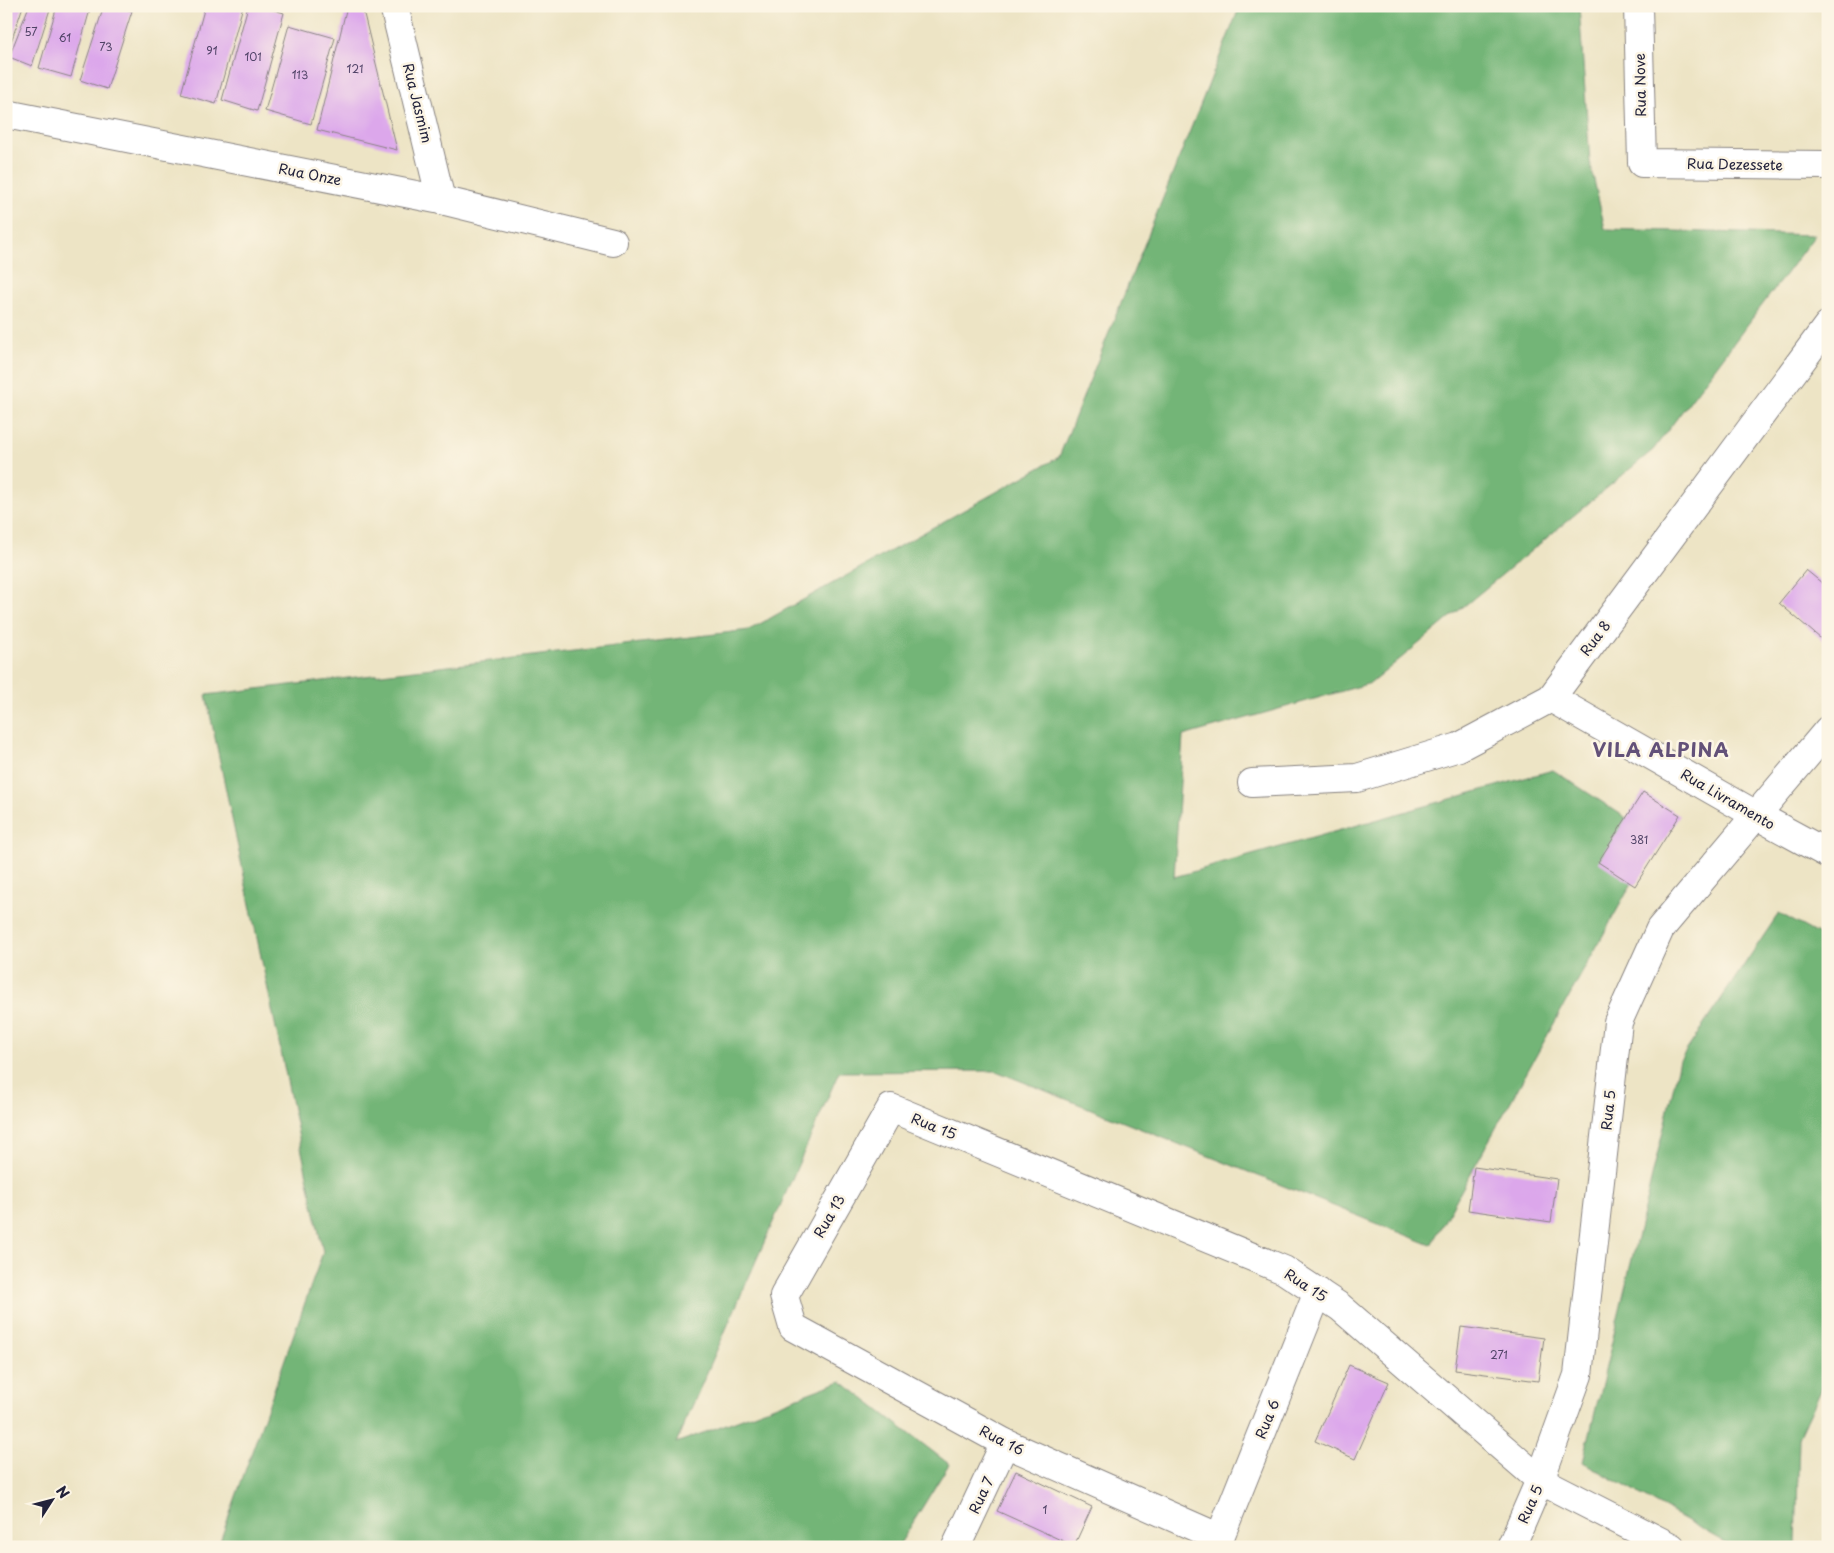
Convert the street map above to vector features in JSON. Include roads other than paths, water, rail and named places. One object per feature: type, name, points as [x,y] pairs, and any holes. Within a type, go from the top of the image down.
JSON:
[{"type":"street","name":"Rua Jasmim","points":[[394,6],[441,200]]},
{"type":"street","name":"Rua Nove","points":[[1638,6],[1642,163]]},
{"type":"street","name":"Rua Onze","points":[[6,114],[441,200],[613,242]]},
{"type":"street","name":"Rua Dezessete","points":[[1642,163],[1828,165]]},
{"type":"street","name":"Rua 8","points":[[1252,783],[1357,778],[1459,747],[1552,698],[1828,325]]},
{"type":"street","name":"Rua Livramento","points":[[1552,698],[1828,854]]},
{"type":"street","name":"Rua 5","points":[[1511,1547],[1540,1480],[1578,1375],[1618,1022],[1660,929],[1828,730]]},
{"type":"street","name":"Rua 15","points":[[891,1108],[1284,1270],[1340,1306],[1540,1480],[1672,1547]]},
{"type":"street","name":"Rua 13","points":[[793,1327],[784,1296],[891,1108]]},
{"type":"street","name":"Rua 6","points":[[1218,1542],[1318,1292]]},
{"type":"street","name":"Rua 16","points":[[793,1327],[1005,1443],[1218,1542]]},
{"type":"street","name":"Rua 7","points":[[956,1547],[1005,1443]]},
{"type":"district","name":"VILA ALPINA","points":[[1661,749]]}]
